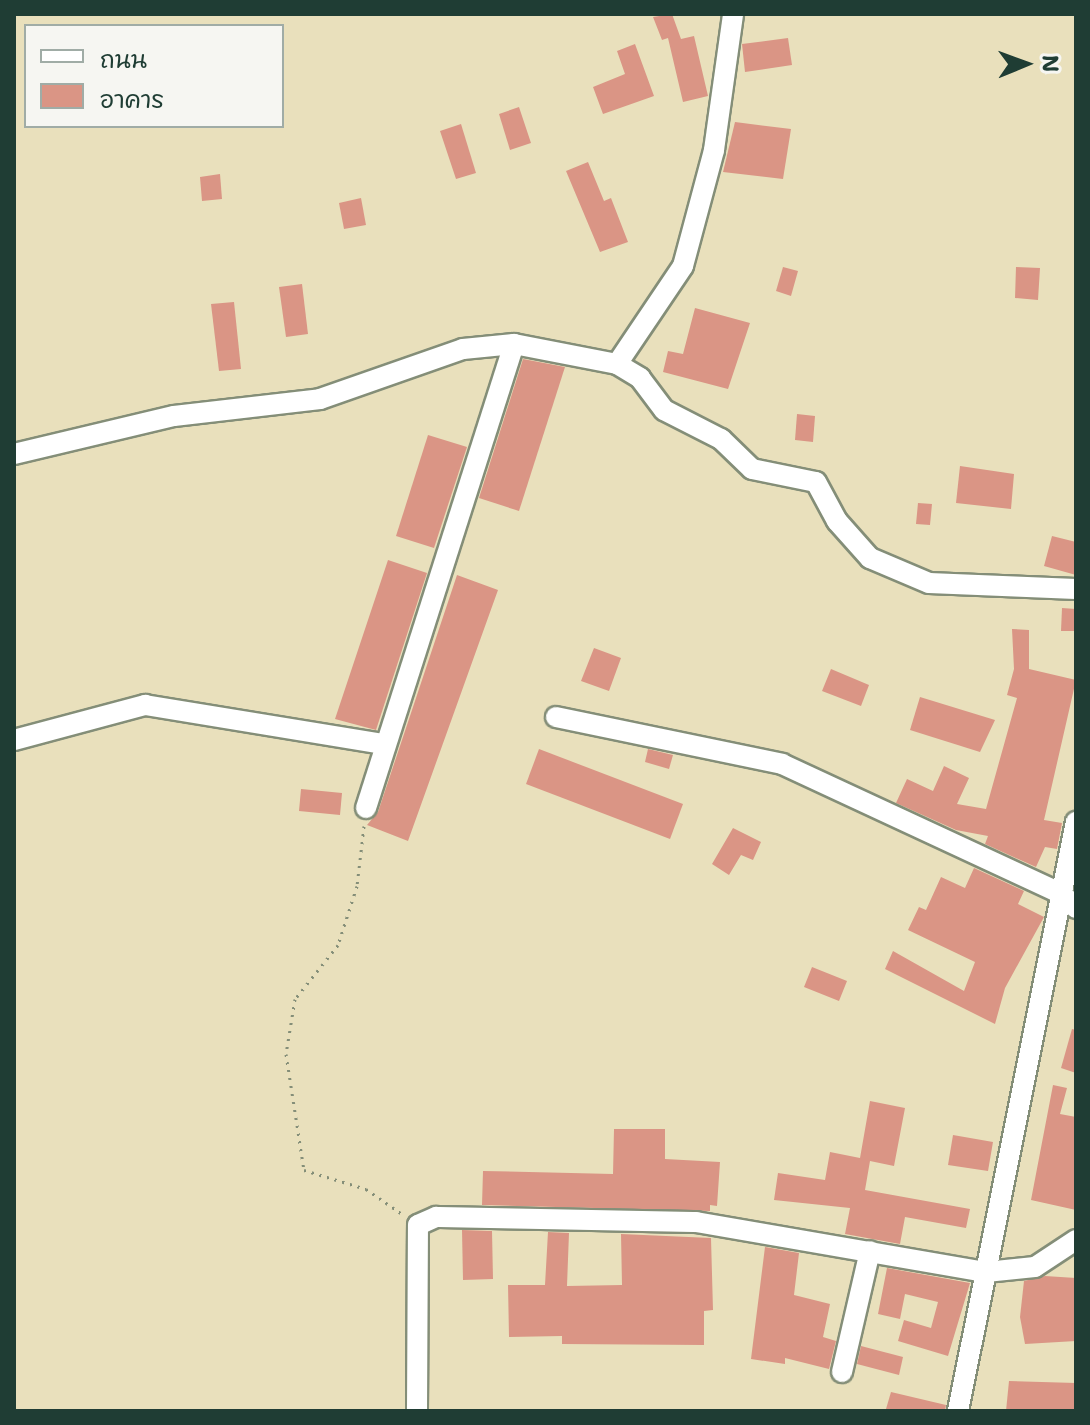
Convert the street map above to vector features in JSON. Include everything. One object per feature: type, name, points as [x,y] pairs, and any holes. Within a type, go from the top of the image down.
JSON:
[{"type":"street","points":[[617,364],[683,266],[714,150],[733,14]]},
{"type":"street","points":[[366,808],[514,344]]},
{"type":"street","points":[[14,454],[174,416],[320,399],[463,349],[514,344],[617,364],[640,378],[664,410],[721,439],[752,469],[816,482],[837,521],[870,558],[929,583],[1076,589]]},
{"type":"street","points":[[14,740],[145,705],[384,744]]},
{"type":"street","points":[[556,717],[782,764],[1069,901]]},
{"type":"street","points":[[958,1411],[1069,901],[1076,822]]},
{"type":"street","points":[[417,1411],[418,1225],[436,1217],[696,1222],[986,1272],[1035,1267],[1076,1240]]},
{"type":"street","points":[[842,1372],[870,1251]]},
{"type":"path","points":[[366,808],[357,886],[338,945],[295,999],[286,1054],[304,1170],[366,1189],[418,1225]]},
{"type":"building","points":[[672,14],[681,39],[694,36],[708,96],[683,102],[668,38],[662,40],[653,17]]},
{"type":"building","points":[[788,38],[792,65],[745,72],[742,44]]},
{"type":"building","points":[[635,44],[654,96],[603,114],[593,87],[625,74],[617,51]]},
{"type":"building","points":[[519,107],[531,143],[510,150],[499,114]]},
{"type":"building","points":[[735,122],[791,129],[783,179],[723,172]]},
{"type":"building","points":[[461,124],[476,173],[456,179],[440,131]]},
{"type":"building","points":[[588,162],[604,201],[611,198],[628,242],[600,252],[566,171]]},
{"type":"building","points":[[220,174],[222,199],[202,201],[200,177]]},
{"type":"building","points":[[361,198],[366,225],[344,229],[339,203]]},
{"type":"building","points":[[783,267],[798,271],[791,296],[776,291]]},
{"type":"building","points":[[1016,267],[1040,268],[1038,300],[1015,298]]},
{"type":"building","points":[[302,284],[308,334],[286,337],[279,287]]},
{"type":"building","points":[[234,302],[241,369],[219,371],[211,304]]},
{"type":"building","points":[[695,308],[750,323],[728,389],[663,372],[668,351],[683,354]]},
{"type":"building","points":[[523,359],[565,367],[519,511],[479,498]]},
{"type":"building","points":[[797,414],[815,416],[813,442],[795,440]]},
{"type":"building","points":[[428,435],[467,447],[434,548],[396,536]]},
{"type":"building","points":[[960,466],[1014,474],[1011,509],[956,503]]},
{"type":"building","points":[[918,503],[932,504],[930,525],[916,524]]},
{"type":"building","points":[[1052,536],[1076,542],[1076,575],[1044,566]]},
{"type":"building","points":[[388,560],[427,573],[376,730],[335,719]]},
{"type":"building","points":[[457,575],[498,590],[408,841],[367,825],[378,812]]},
{"type":"building","points":[[1062,608],[1076,609],[1076,631],[1061,631]]},
{"type":"building","points":[[1012,629],[1029,630],[1029,669],[1076,680],[1044,820],[1062,823],[1057,849],[1045,847],[1036,867],[985,844],[988,836],[956,830],[896,803],[907,779],[933,791],[944,766],[969,778],[957,804],[986,809],[1017,698],[1007,695],[1014,669]]},
{"type":"building","points":[[594,648],[621,658],[609,691],[581,681]]},
{"type":"building","points":[[831,669],[869,685],[861,706],[822,691]]},
{"type":"building","points":[[920,697],[995,720],[980,752],[910,730]]},
{"type":"building","points":[[539,749],[683,804],[670,839],[526,784]]},
{"type":"building","points":[[648,749],[673,755],[669,769],[645,762]]},
{"type":"building","points":[[301,789],[342,793],[340,815],[299,811]]},
{"type":"building","points":[[733,828],[761,842],[753,860],[741,855],[729,875],[712,864]]},
{"type":"building","points":[[974,868],[1024,891],[1018,904],[1044,917],[1005,988],[995,1024],[885,969],[893,951],[964,991],[975,962],[908,930],[919,907],[926,910],[941,877],[965,888]]},
{"type":"building","points":[[812,967],[847,981],[839,1001],[804,987]]},
{"type":"building","points":[[1072,1029],[1076,1030],[1076,1073],[1061,1068]]},
{"type":"building","points":[[1053,1085],[1067,1088],[1060,1114],[1076,1117],[1076,1210],[1031,1200]]},
{"type":"building","points":[[870,1101],[905,1108],[894,1166],[870,1161],[865,1190],[970,1209],[966,1228],[905,1217],[900,1244],[845,1234],[850,1208],[774,1200],[778,1173],[825,1180],[830,1152],[860,1158]]},
{"type":"building","points":[[614,1129],[665,1129],[665,1159],[720,1162],[717,1206],[710,1205],[710,1211],[482,1205],[483,1171],[613,1174]]},
{"type":"building","points":[[953,1135],[993,1142],[988,1171],[948,1165]]},
{"type":"building","points":[[462,1230],[492,1231],[493,1279],[463,1280]]},
{"type":"building","points":[[548,1232],[569,1233],[567,1286],[622,1285],[621,1234],[711,1238],[713,1310],[704,1311],[704,1345],[562,1344],[562,1336],[509,1337],[508,1285],[545,1285]]},
{"type":"building","points":[[765,1247],[799,1253],[794,1295],[830,1304],[823,1337],[836,1341],[829,1369],[785,1358],[785,1364],[751,1359]]},
{"type":"building","points":[[887,1268],[970,1283],[948,1356],[898,1341],[904,1320],[931,1328],[938,1302],[905,1294],[900,1319],[878,1314]]},
{"type":"building","points":[[1045,1276],[1076,1278],[1076,1341],[1025,1344],[1020,1317],[1024,1281]]},
{"type":"building","points":[[861,1346],[903,1357],[899,1375],[857,1364]]},
{"type":"building","points":[[1009,1381],[1076,1383],[1076,1411],[1006,1411]]},
{"type":"building","points":[[891,1392],[946,1405],[945,1411],[886,1409]]}]
